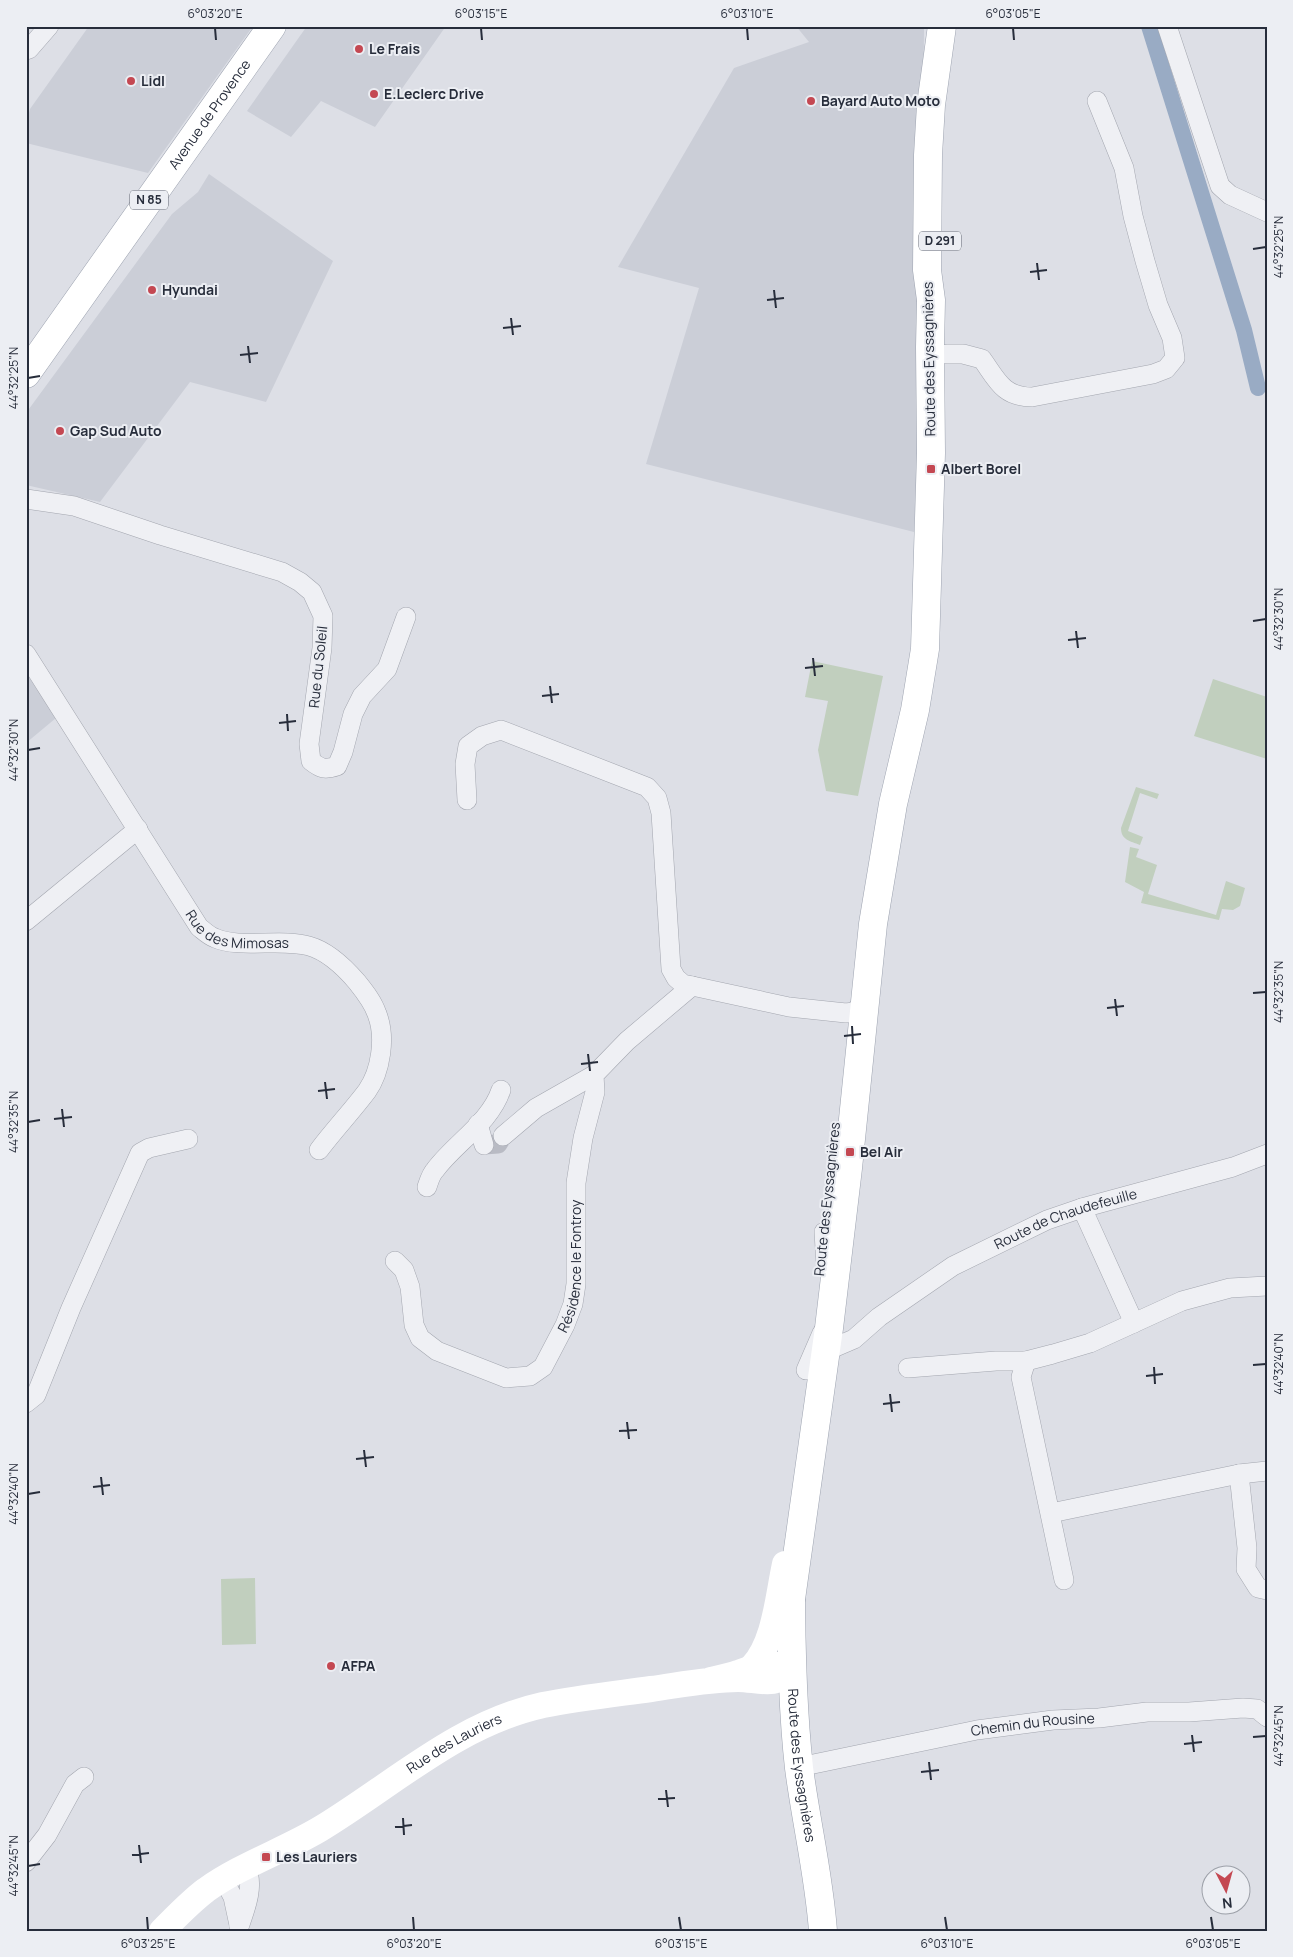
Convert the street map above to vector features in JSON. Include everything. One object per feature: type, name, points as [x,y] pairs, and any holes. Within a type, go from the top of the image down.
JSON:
[{"type":"main road","name":"Avenue de Provence","points":[[26,374],[272,26]]},
{"type":"main road","name":"Route des Eyssagnières","points":[[931,453],[942,408],[948,300],[940,246],[945,116],[943,26]]},
{"type":"main road","name":"Route des Eyssagnières","points":[[823,1931],[799,1767],[793,1705],[771,1673],[791,1599],[851,1138],[855,1008],[852,960],[864,886],[873,852],[893,804],[915,710],[925,649],[931,453],[931,300],[926,270],[928,164],[931,104],[943,26]]},
{"type":"main road","name":"Route des Eyssagnières","points":[[791,1599],[790,1537],[806,1370],[855,1008]]},
{"type":"main road","points":[[771,1673],[760,1659],[770,1632],[790,1537]]},
{"type":"main road","name":"Rue des Lauriers","points":[[162,1931],[190,1902],[235,1873],[318,1831],[464,1734],[504,1717],[560,1702],[771,1673]]},
{"type":"street","points":[[26,50],[49,26]]},
{"type":"street","points":[[1166,26],[1220,186],[1230,196],[1267,212]]},
{"type":"street","points":[[946,354],[963,354],[982,359],[999,383],[1011,394],[1019,397],[1032,397],[1153,374],[1166,369],[1175,358],[1172,338],[1158,305],[1144,261],[1124,168],[1097,101]]},
{"type":"street","name":"Rue du Soleil","points":[[26,499],[74,506],[160,535],[282,572],[300,582],[312,592],[323,616],[322,648],[309,744],[311,761],[319,768],[326,770],[337,766],[344,752],[353,714],[362,696],[387,668],[406,618]]},
{"type":"street","name":"Rue des Mimosas","points":[[26,654],[199,928],[214,938],[227,941],[288,943],[310,946],[348,971],[367,994],[378,1015],[381,1039],[378,1065],[368,1090],[319,1150]]},
{"type":"street","points":[[467,800],[465,764],[468,746],[482,736],[502,730],[647,787],[657,798],[661,813],[671,969],[676,978],[683,984],[789,1007],[855,1008]]},
{"type":"street","points":[[26,921],[138,829]]},
{"type":"street","points":[[503,1136],[536,1108],[594,1075],[627,1041],[692,986]]},
{"type":"street","name":"Résidence le Fontroy","points":[[394,1261],[404,1270],[410,1287],[414,1326],[420,1338],[437,1351],[506,1378],[530,1376],[543,1367],[565,1325],[573,1304],[576,1284],[576,1183],[583,1138],[595,1092],[594,1075]]},
{"type":"street","points":[[426,1187],[434,1170],[498,1101],[501,1090]]},
{"type":"street","points":[[478,1124],[484,1145]]},
{"type":"street","points":[[26,1403],[36,1395],[71,1308],[140,1153],[149,1148],[188,1139]]},
{"type":"street","name":"Route de Chaudefeuille","points":[[824,1338],[833,1348],[854,1339],[879,1317],[953,1266],[1048,1220],[1082,1208],[1233,1166],[1267,1154]]},
{"type":"street","points":[[1082,1208],[1134,1323]]},
{"type":"street","points":[[806,1370],[824,1338],[826,1257],[824,1232]]},
{"type":"street","points":[[908,1368],[1026,1360],[1090,1343],[1182,1301],[1230,1288],[1267,1286]]},
{"type":"street","points":[[1026,1360],[1022,1377],[1064,1580]]},
{"type":"street","points":[[1050,1513],[1239,1474],[1267,1471]]},
{"type":"street","points":[[1239,1474],[1247,1548],[1246,1569],[1258,1588],[1267,1590]]},
{"type":"street","name":"Chemin du Rousine","points":[[799,1767],[977,1730],[1053,1720],[1099,1718],[1147,1712],[1189,1712],[1243,1708],[1257,1709],[1267,1717]]},
{"type":"street","points":[[26,1862],[47,1835],[75,1784],[84,1777]]},
{"type":"street","points":[[235,1873],[250,1874],[249,1891],[239,1929],[233,1897],[235,1873]]},
{"type":"shaded area","points":[[89,26],[253,26],[148,173],[26,143],[26,124],[30,109]]},
{"type":"shaded area","points":[[307,26],[446,26],[375,127],[321,101],[291,137],[247,111]]},
{"type":"shaded area","points":[[796,26],[924,26],[922,336],[914,532],[646,464],[699,288],[618,267],[734,68],[809,42]]},
{"type":"shaded area","points":[[209,174],[333,261],[266,402],[190,382],[100,502],[26,485],[26,413],[172,214],[198,192]]},
{"type":"shaded area","points":[[26,673],[56,718],[26,743]]},
{"type":"green space","points":[[812,661],[883,676],[858,796],[826,791],[818,750],[828,701],[805,697]]},
{"type":"green space","points":[[1213,679],[1267,697],[1267,759],[1194,736]]},
{"type":"green space","points":[[1136,787],[1159,794],[1157,799],[1140,793],[1128,831],[1143,837],[1140,845],[1124,838],[1121,832]]},
{"type":"green space","points":[[1130,847],[1139,849],[1136,857],[1157,865],[1148,894],[1216,915],[1226,881],[1245,888],[1240,906],[1233,910],[1222,909],[1219,920],[1141,903],[1144,892],[1125,882]]},
{"type":"green space","points":[[255,1578],[256,1644],[222,1645],[221,1579]]},
{"type":"waterway","points":[[1149,26],[1244,330],[1258,388]]},
{"type":"tunnel","points":[[484,1145],[498,1144],[503,1136]]},
{"type":"place","name":"Le Frais","points":[[359,49]]},
{"type":"place","name":"Lidl","points":[[131,81]]},
{"type":"place","name":"E.Leclerc Drive","points":[[374,94]]},
{"type":"place","name":"Bayard Auto Moto","points":[[811,101]]},
{"type":"place","name":"Hyundai","points":[[152,290]]},
{"type":"place","name":"Gap Sud Auto","points":[[60,431]]},
{"type":"place","name":"Albert Borel","points":[[931,469]]},
{"type":"place","name":"Bel Air","points":[[850,1152]]},
{"type":"place","name":"AFPA","points":[[331,1666]]},
{"type":"place","name":"Les Lauriers","points":[[266,1857]]}]
